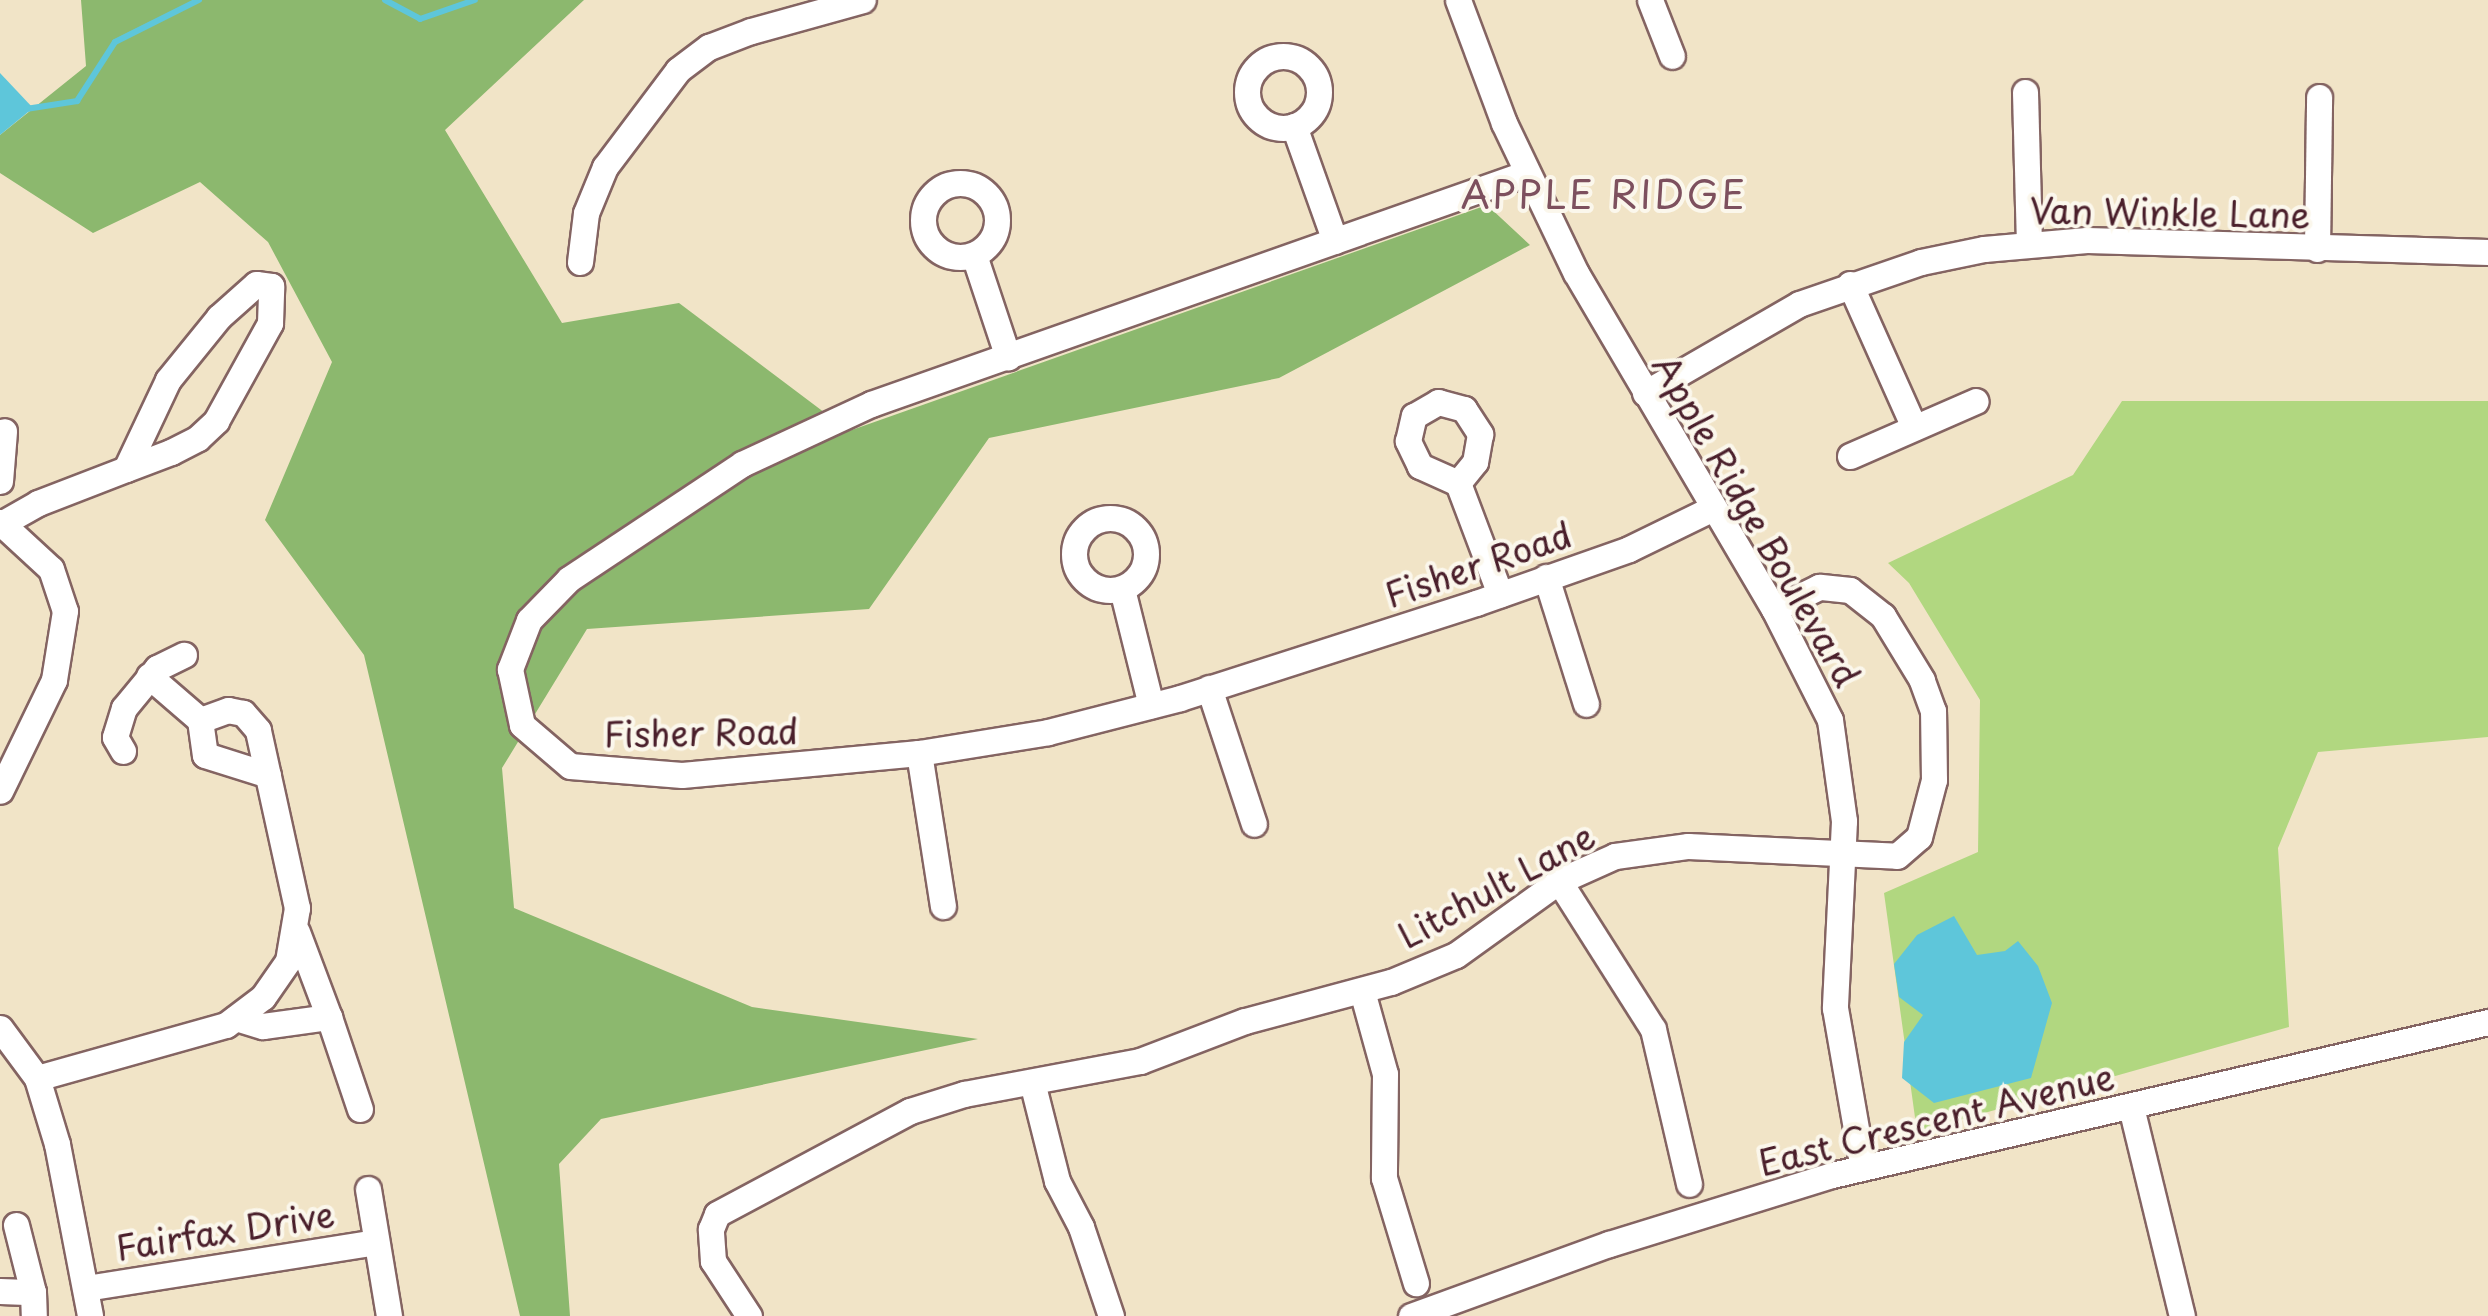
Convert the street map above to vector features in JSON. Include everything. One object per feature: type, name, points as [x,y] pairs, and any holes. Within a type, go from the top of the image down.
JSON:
[{"type":"street","points":[[580,262],[586,213],[605,167],[678,70],[709,47],[751,30],[863,0]]},
{"type":"street","name":"Apple Ridge Boulevard","points":[[1458,0],[1527,173],[1645,394],[1774,609],[1830,720],[1840,766],[1842,857],[1835,1008],[1839,1060],[1863,1168]]},
{"type":"street","points":[[1650,0],[1672,56]]},
{"type":"street","points":[[2025,92],[2028,243]]},
{"type":"street","points":[[2317,249],[2319,97]]},
{"type":"street","points":[[1294,126],[1335,241]]},
{"type":"street","name":"Fisher Road","points":[[1527,173],[805,432],[666,510],[546,600],[528,620],[510,669],[512,704],[533,740],[570,766],[596,772],[682,775],[920,752],[1048,732],[1151,706],[1500,594],[1629,549],[1713,508]]},
{"type":"street","name":"Van Winkle Lane","points":[[1645,394],[1742,333],[1850,284],[1921,262],[2028,243],[2488,252]]},
{"type":"street","points":[[974,255],[1008,357]]},
{"type":"street","points":[[0,791],[54,680],[66,611],[50,569],[0,523],[126,470],[198,438],[216,421],[270,323],[272,286],[256,284],[219,317],[168,380],[126,470]]},
{"type":"street","points":[[1850,284],[1914,427]]},
{"type":"street","points":[[1850,456],[1976,400]]},
{"type":"street","points":[[0,481],[4,431]]},
{"type":"street","points":[[1458,483],[1500,594]]},
{"type":"street","points":[[1546,577],[1586,704]]},
{"type":"street","name":"Litchult Lane","points":[[748,1316],[709,1246],[717,1214],[729,1202],[910,1111],[1140,1061],[1245,1021],[1362,991],[1456,955],[1559,881],[1651,848],[1896,856],[1919,838],[1934,780],[1933,712],[1904,644],[1868,600],[1837,585],[1774,609]]},
{"type":"street","points":[[1122,589],[1151,706]]},
{"type":"street","points":[[122,750],[117,724],[149,676],[184,655]]},
{"type":"street","points":[[149,676],[200,720],[205,755],[268,775]]},
{"type":"street","points":[[1209,688],[1254,824]]},
{"type":"street","points":[[37,1078],[236,1018],[263,998],[288,961],[298,908],[258,730],[243,713],[228,710],[200,720]]},
{"type":"street","points":[[920,752],[943,906]]},
{"type":"street","points":[[1559,881],[1653,1029],[1689,1184]]},
{"type":"street","points":[[296,932],[360,1109]]},
{"type":"street","points":[[1362,991],[1385,1074],[1384,1178],[1416,1283]]},
{"type":"street","points":[[236,1018],[263,1026],[329,1016]]},
{"type":"street","name":"East Crescent Avenue","points":[[1411,1316],[1609,1244],[1863,1168],[2488,1022]]},
{"type":"street","points":[[0,1028],[37,1078],[90,1316]]},
{"type":"street","points":[[1032,1082],[1057,1181],[1081,1227],[1110,1316]]},
{"type":"street","points":[[2130,1107],[2182,1316]]},
{"type":"street","name":"Fairfax Drive","points":[[368,1189],[389,1316]]},
{"type":"street","points":[[16,1225],[34,1304]]},
{"type":"street","name":"Fairfax Drive","points":[[86,1288],[376,1242]]},
{"type":"street","points":[[0,1291],[34,1304]]},
{"type":"green space","points":[[81,0],[584,0],[445,130],[562,323],[679,303],[849,431],[1487,205],[1530,245],[1279,378],[989,438],[869,609],[587,629],[502,768],[514,908],[752,1007],[978,1039],[601,1119],[559,1164],[570,1316],[520,1316],[364,655],[265,520],[332,362],[268,242],[200,182],[93,233],[0,173],[0,135],[86,66]]},
{"type":"green space","points":[[2122,401],[2488,401],[2488,737],[2318,752],[2278,848],[2289,1027],[1917,1132],[1884,893],[1978,852],[1980,700],[1909,583],[1888,563],[2073,475]]},
{"type":"water","points":[[0,73],[33,108],[0,135]]},
{"type":"water","points":[[1954,916],[1977,955],[2005,951],[2018,941],[2038,966],[2052,1003],[2031,1078],[1934,1103],[1902,1078],[1904,1042],[1923,1015],[1899,997],[1894,964],[1917,935]]},
{"type":"waterway","points":[[26,109],[77,101],[115,42],[199,0]]},
{"type":"waterway","points":[[385,0],[420,19],[475,0]]},
{"type":"district","name":"APPLE RIDGE","points":[[1604,194]]}]
